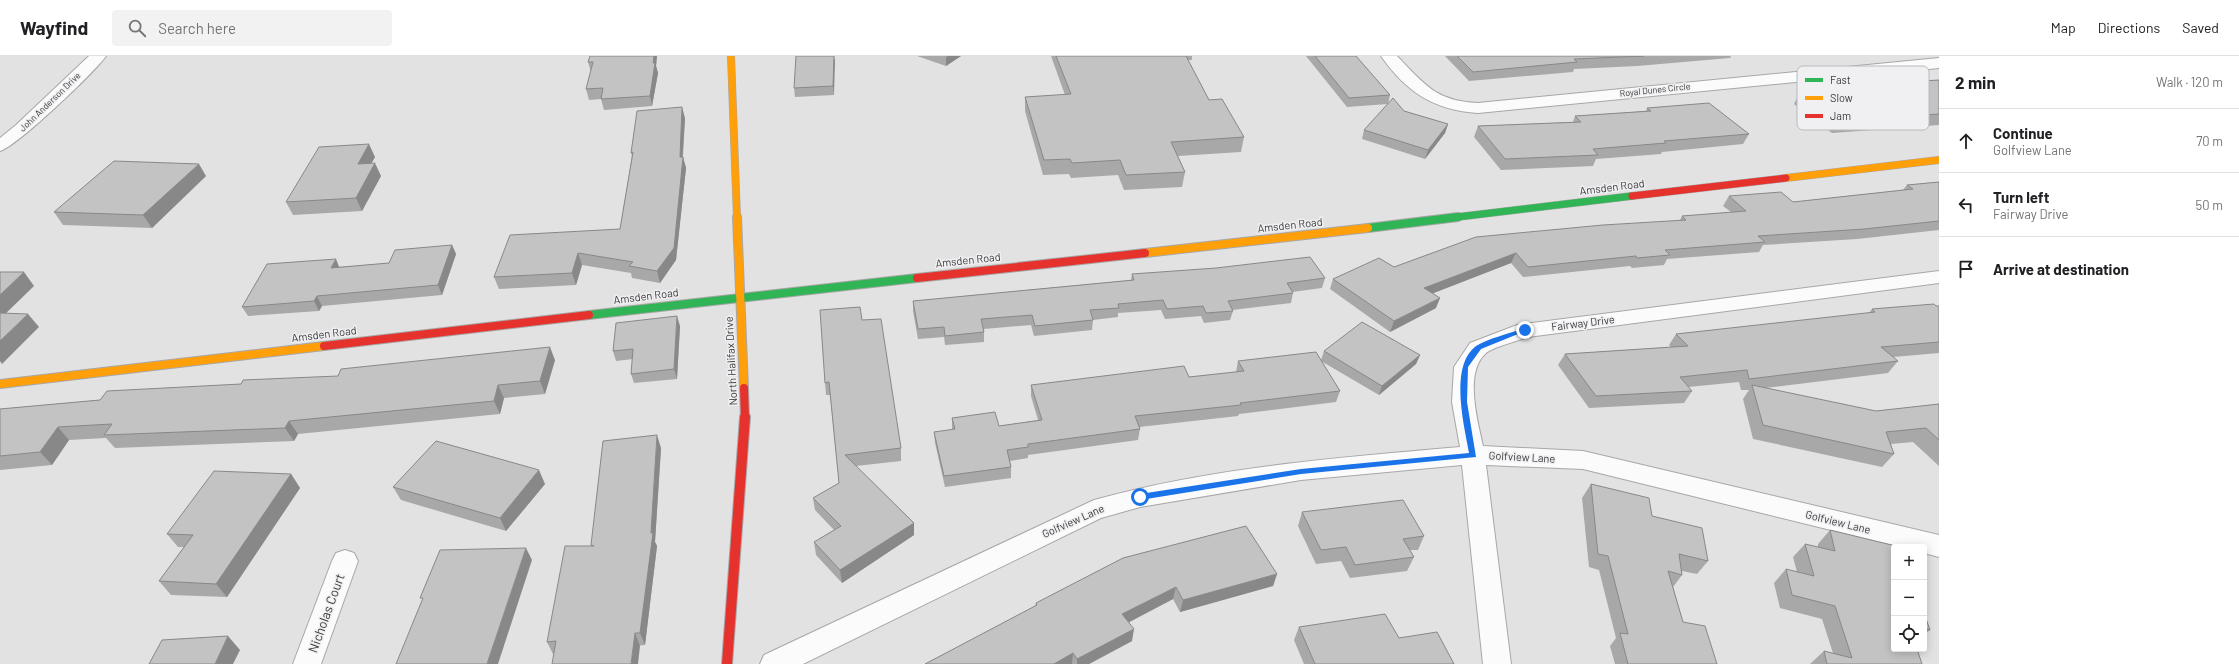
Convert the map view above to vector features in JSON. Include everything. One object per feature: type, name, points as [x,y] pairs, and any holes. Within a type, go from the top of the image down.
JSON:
[{"type":"street","name":"John Anderson Drive","points":[[0,146],[22,130],[98,56]]},
{"type":"street","name":"North Halifax Drive","points":[[727,664],[745,412],[731,56]]},
{"type":"street","name":"Royal Dunes Circle","points":[[1389,56],[1428,96],[1441,103],[1459,108],[1478,108],[1797,77]]},
{"type":"street","name":"Royal Dunes Circle","points":[[1907,66],[1939,62]]},
{"type":"street","points":[[1929,72],[1939,77]]},
{"type":"street","name":"Amsden Road","points":[[0,384],[740,297],[1315,234],[1939,160]]},
{"type":"street","name":"Fairway Drive","points":[[1497,664],[1473,455],[1463,402],[1465,367],[1478,348],[1525,330],[1939,277]]},
{"type":"street","name":"Golfview Lane","points":[[774,664],[1094,510],[1140,497],[1301,471],[1473,455],[1583,460],[1939,546]]},
{"type":"street","name":"Nicholas Court","points":[[307,664],[345,561]]},
{"type":"building","points":[[590,56],[654,56],[653,63],[655,63],[650,96],[601,99],[603,88],[586,89],[593,62],[588,62]]},
{"type":"building","points":[[796,56],[834,56],[833,86],[794,88]]},
{"type":"building","points":[[1056,56],[1186,56],[1209,100],[1222,99],[1244,137],[1171,142],[1185,172],[1126,175],[1120,160],[1072,163],[1070,159],[1044,160],[1025,97],[1071,94]]},
{"type":"building","points":[[1315,56],[1356,56],[1390,95],[1349,98]]},
{"type":"building","points":[[1457,56],[1644,56],[1574,59],[1577,62],[1473,72]]},
{"type":"building","points":[[1939,80],[1939,114],[1929,115],[1929,81]]},
{"type":"building","points":[[1393,98],[1404,111],[1448,124],[1428,150],[1364,130]]},
{"type":"building","points":[[1709,103],[1749,134],[1593,149],[1598,155],[1505,159],[1478,126],[1581,122],[1575,116],[1651,111],[1647,108]]},
{"type":"building","points":[[682,107],[680,157],[683,157],[674,248],[657,271],[629,266],[633,262],[578,253],[572,273],[494,277],[510,235],[620,229],[633,152],[631,153],[637,111]]},
{"type":"building","points":[[369,144],[358,164],[375,163],[356,198],[286,202],[319,147]]},
{"type":"building","points":[[114,161],[199,164],[143,215],[54,212]]},
{"type":"building","points":[[1939,182],[1939,221],[1864,229],[1758,236],[1765,242],[1665,250],[1670,255],[1637,258],[1636,256],[1528,267],[1516,253],[1424,288],[1440,298],[1394,321],[1333,279],[1379,258],[1394,267],[1476,237],[1603,225],[1686,220],[1682,216],[1746,211],[1729,196],[1781,192],[1793,202],[1913,189],[1907,185]]},
{"type":"building","points":[[452,245],[438,285],[317,296],[314,301],[242,307],[267,264],[336,259],[331,268],[389,263],[395,250]]},
{"type":"building","points":[[1310,257],[1325,278],[1287,283],[1293,293],[1228,301],[1233,311],[1206,313],[1203,306],[1167,309],[1163,300],[1118,304],[1119,308],[1090,310],[1093,320],[1035,326],[1032,315],[981,319],[984,332],[945,336],[944,327],[918,329],[913,301],[1134,280],[1132,274],[1216,268]]},
{"type":"building","points":[[0,272],[24,272],[0,295]]},
{"type":"building","points":[[1934,304],[1939,306],[1939,342],[1881,347],[1898,361],[1749,379],[1747,370],[1680,377],[1692,391],[1596,396],[1565,354],[1688,346],[1676,334],[1875,312],[1872,309]]},
{"type":"building","points":[[860,307],[862,320],[881,319],[901,448],[845,455],[914,523],[840,570],[814,542],[841,526],[813,498],[839,483],[829,382],[825,383],[820,310]]},
{"type":"building","points":[[0,313],[28,314],[0,341]]},
{"type":"building","points":[[677,316],[674,369],[631,374],[633,349],[613,351],[616,323]]},
{"type":"building","points":[[1362,322],[1420,355],[1382,386],[1324,351]]},
{"type":"building","points":[[550,347],[540,381],[498,385],[494,401],[289,421],[285,428],[104,435],[112,424],[58,427],[40,452],[0,456],[0,409],[100,400],[107,391],[241,384],[243,380],[338,376],[341,369]]},
{"type":"building","points":[[1316,352],[1340,391],[1240,403],[1241,405],[1135,416],[1140,429],[1028,444],[1028,447],[1007,450],[1011,467],[944,476],[934,432],[955,429],[952,418],[995,412],[999,426],[1042,420],[1031,385],[1184,366],[1189,377],[1244,371],[1238,361]]},
{"type":"building","points":[[1752,385],[1876,411],[1939,404],[1939,440],[1926,428],[1886,432],[1894,454],[1763,425]]},
{"type":"building","points":[[657,435],[651,533],[653,533],[640,633],[635,633],[631,664],[552,664],[556,641],[547,642],[565,546],[594,546],[591,545],[603,441]]},
{"type":"building","points":[[436,441],[539,470],[500,518],[393,487]]},
{"type":"building","points":[[214,471],[291,474],[216,584],[159,581],[193,535],[167,534]]},
{"type":"building","points":[[1591,484],[1649,498],[1652,516],[1702,528],[1708,561],[1679,554],[1682,575],[1668,571],[1683,622],[1705,626],[1717,664],[1628,664],[1620,633],[1628,634],[1608,556],[1598,554]]},
{"type":"building","points":[[1403,500],[1424,536],[1403,539],[1414,557],[1355,565],[1346,547],[1321,550],[1302,512]]},
{"type":"building","points":[[1246,526],[1277,574],[1183,600],[1176,587],[1122,614],[1134,629],[1077,659],[1073,653],[1054,664],[925,664],[1037,605],[1036,603],[1123,558]]},
{"type":"building","points":[[1830,530],[1891,545],[1891,652],[1918,652],[1922,664],[1827,664],[1824,651],[1852,658],[1835,606],[1792,595],[1786,569],[1814,576],[1805,544],[1835,551]]},
{"type":"building","points":[[526,548],[487,664],[396,664],[423,598],[420,598],[440,550]]},
{"type":"building","points":[[1385,614],[1399,638],[1437,632],[1454,664],[1315,664],[1299,627]]},
{"type":"building","points":[[1927,622],[1930,630],[1927,629]]},
{"type":"building","points":[[228,636],[215,664],[149,664],[162,640]]},
{"type":"traffic: fast","points":[[1368,228],[1632,196]]},
{"type":"traffic: fast","points":[[589,315],[917,278]]},
{"type":"traffic: slow","points":[[731,56],[744,388]]},
{"type":"traffic: slow","points":[[1786,178],[1939,160]]},
{"type":"traffic: slow","points":[[1145,253],[1368,228]]},
{"type":"traffic: slow","points":[[0,384],[324,346]]},
{"type":"traffic: jam","points":[[1632,196],[1786,178]]},
{"type":"traffic: jam","points":[[917,278],[1145,253]]},
{"type":"traffic: jam","points":[[324,346],[589,315]]},
{"type":"traffic: jam","points":[[727,664],[745,412],[744,388]]},
{"type":"route","points":[[1140,497],[1301,471],[1473,455],[1463,402],[1465,367],[1478,348],[1525,330]]}]
